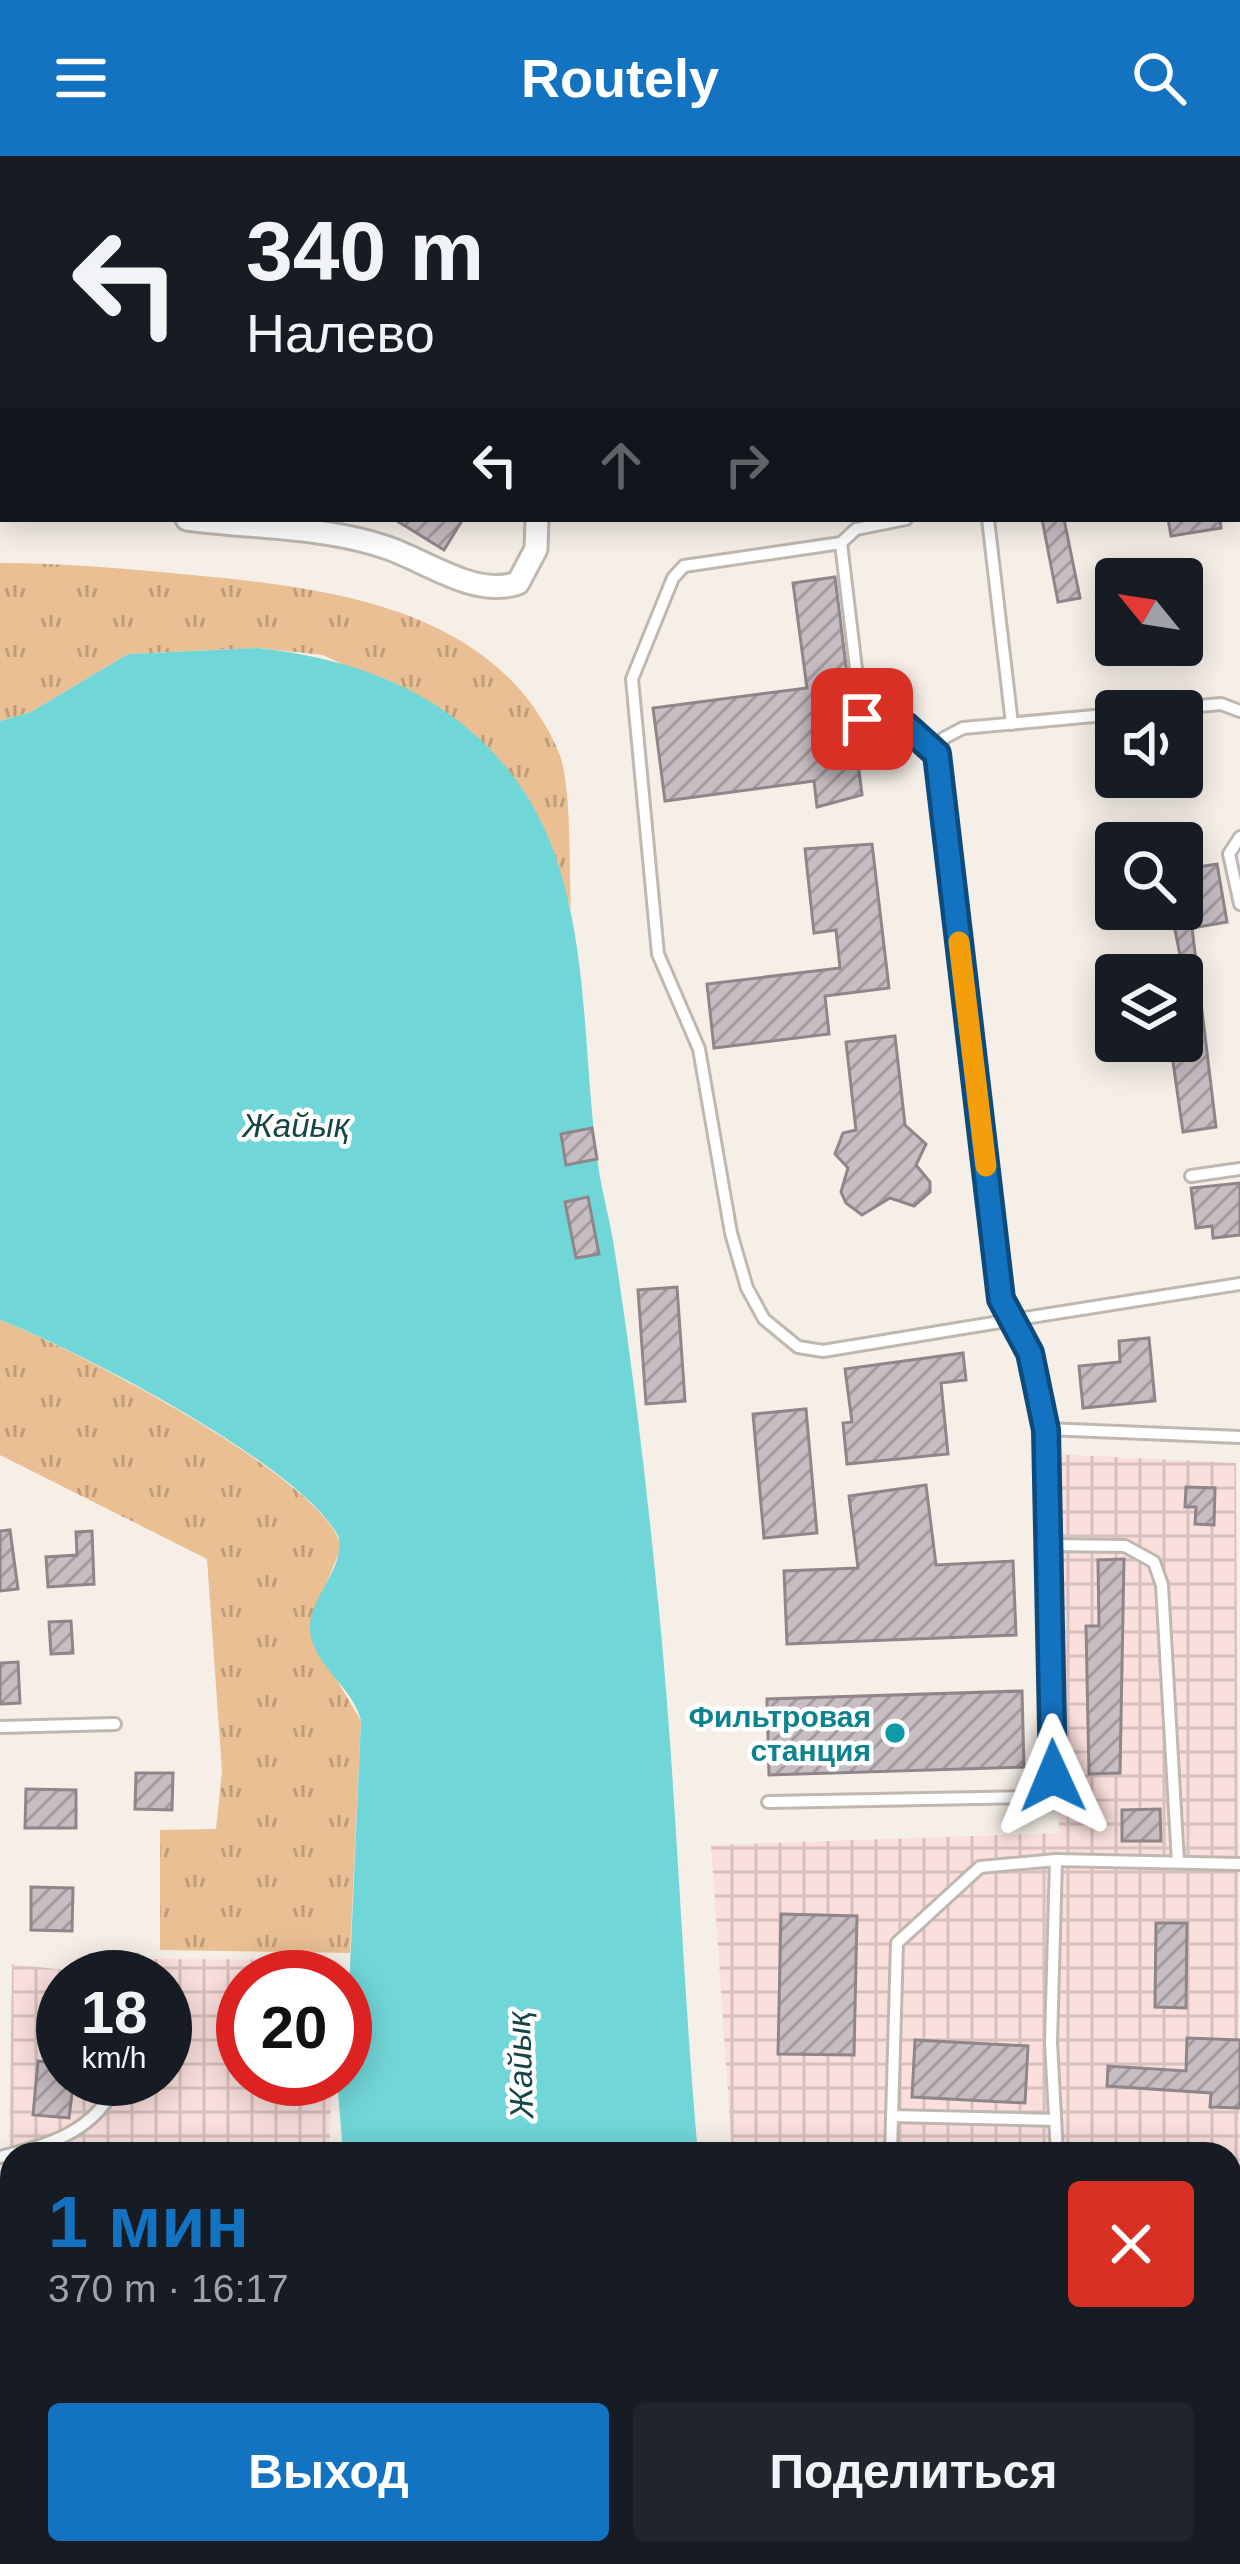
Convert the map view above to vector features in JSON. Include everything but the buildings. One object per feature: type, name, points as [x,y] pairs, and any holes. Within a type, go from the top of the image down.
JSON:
[{"type":"street","points":[[220,522],[328,532],[386,547],[486,587],[518,583],[536,549],[537,522]]},
{"type":"lane","points":[[892,522],[856,530],[841,543],[698,561],[674,578],[632,679],[658,954],[699,1049],[731,1233],[747,1288],[764,1319],[798,1347],[824,1351],[1240,1284]]},
{"type":"lane","points":[[988,522],[1012,724]]},
{"type":"lane","points":[[841,543],[862,719],[871,728],[906,726],[937,754]]},
{"type":"lane","points":[[1203,706],[1221,704],[1240,710]]},
{"type":"lane","points":[[768,1802],[1031,1797],[1047,1790],[1053,1776],[1046,1430],[1030,1353],[1001,1299],[937,754],[944,738],[963,728],[1095,716]]},
{"type":"lane","points":[[1240,837],[1229,854],[1240,904]]},
{"type":"lane","points":[[1191,1176],[1240,1169]]},
{"type":"lane","points":[[1046,1430],[1240,1437]]},
{"type":"lane","points":[[1048,1545],[1125,1546],[1154,1562],[1162,1585],[1178,1862]]},
{"type":"lane","points":[[0,1727],[115,1724]]},
{"type":"lane","points":[[1056,1860],[1051,2042],[1056,2142]]},
{"type":"lane","points":[[892,2142],[896,1942],[980,1867],[1056,1860],[1240,1864]]},
{"type":"lane","points":[[61,2142],[85,2125],[99,2106]]},
{"type":"lane","points":[[892,2116],[1055,2120]]},
{"type":"shaded area","points":[[1053,1454],[1236,1463],[1239,2142],[731,2142],[711,1845],[1059,1833]]},
{"type":"shaded area","points":[[192,1959],[216,1959],[216,2106],[331,2106],[329,2142],[10,2142],[12,1964],[36,1967],[36,2106],[192,2106]]},
{"type":"green space","points":[[0,563],[120,569],[299,588],[404,614],[452,636],[495,665],[531,704],[559,753],[568,806],[571,909],[544,832],[511,773],[440,711],[323,655],[258,648],[128,654],[31,712],[0,721]]},
{"type":"green space","points":[[0,1320],[192,1418],[293,1488],[326,1520],[341,1548],[314,1613],[311,1636],[361,1721],[350,1950],[160,1950],[160,1830],[216,1829],[222,1771],[207,1559],[0,1455]]},
{"type":"water","name":"Жайық","points":[[257,648],[329,660],[396,684],[458,720],[510,772],[537,814],[557,860],[579,960],[598,1164],[622,1299],[651,1529],[697,2142],[342,2142],[339,2106],[372,2106],[372,1950],[351,1950],[361,1721],[350,1697],[317,1653],[310,1629],[315,1606],[336,1562],[339,1538],[318,1509],[237,1446],[133,1383],[0,1320],[0,721],[31,712],[128,654]]},
{"type":"slow traffic","points":[[959,942],[986,1166]]},
{"type":"place","name":"Фильтровая станция","points":[[895,1733]]},
{"type":"route","points":[[862,719],[871,728],[906,726],[925,738],[937,754],[1001,1299],[1030,1353],[1046,1430],[1053,1776]]}]
